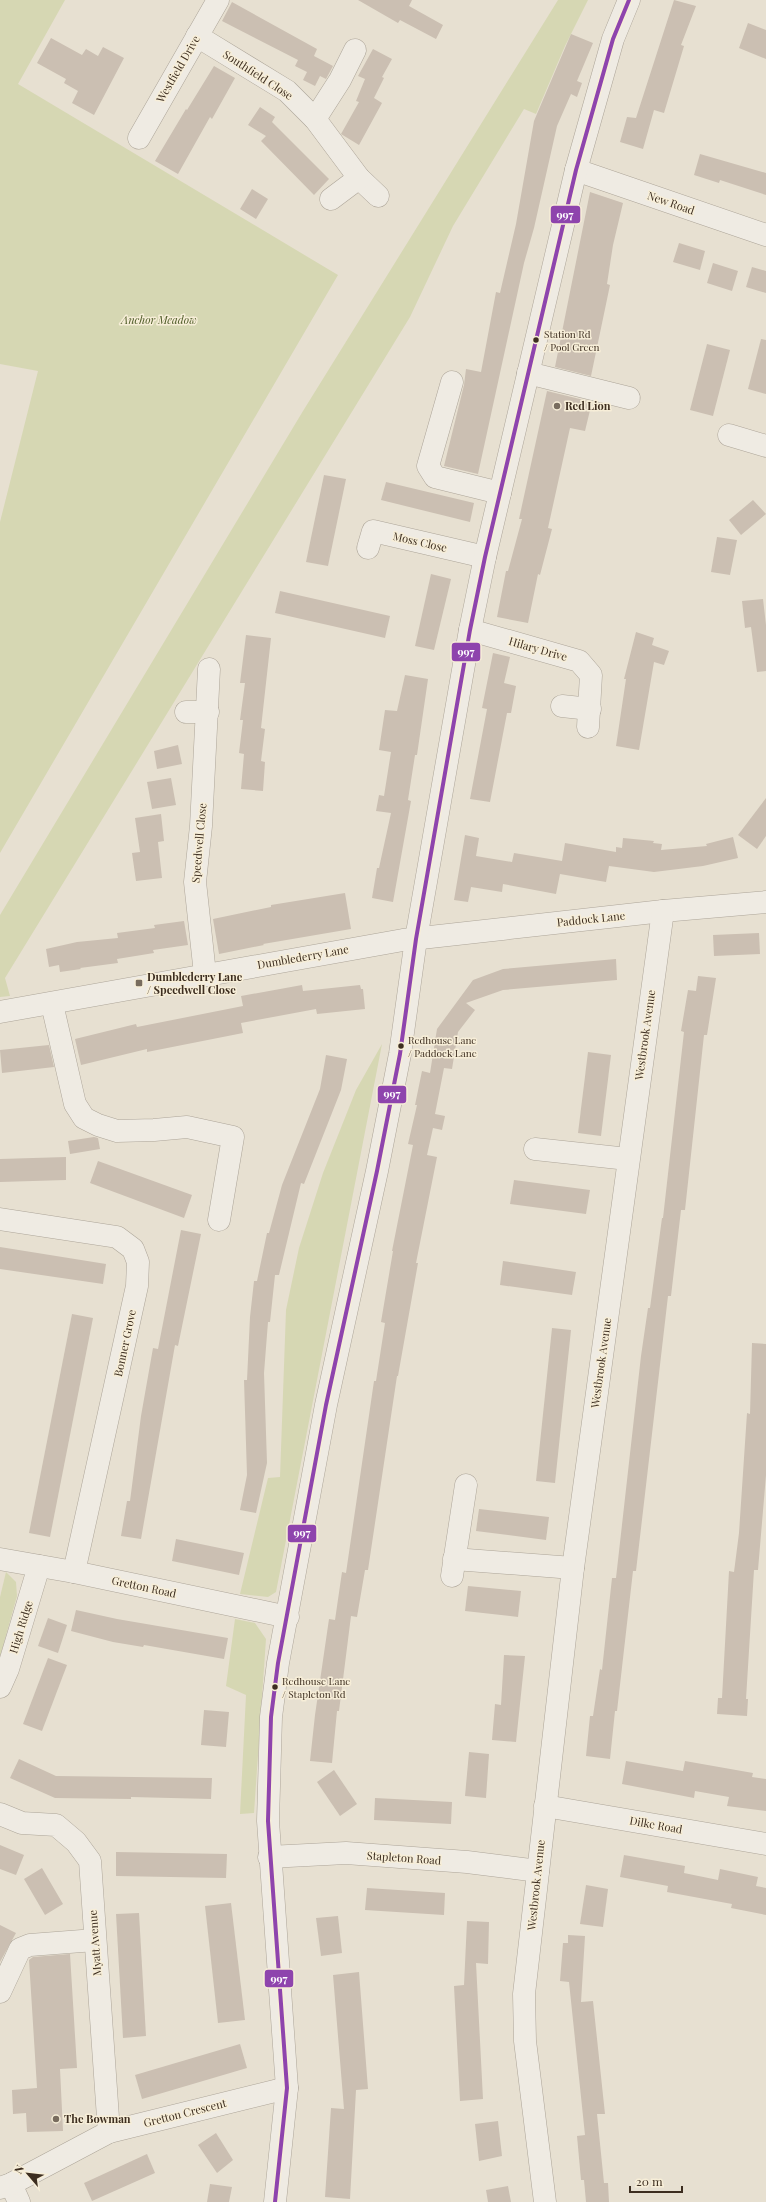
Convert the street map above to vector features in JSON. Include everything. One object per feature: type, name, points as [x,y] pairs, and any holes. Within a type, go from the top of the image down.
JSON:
[{"type":"street","name":"Westfield Drive","points":[[139,138],[218,0]]},
{"type":"street","points":[[275,2202],[287,2088],[269,1856],[268,1821],[271,1718],[278,1663],[288,1617],[326,1405],[377,1171],[400,1054],[416,939],[470,630],[485,557],[576,170],[613,39],[629,0]]},
{"type":"street","name":"Southfield Close","points":[[197,36],[287,91],[315,119],[359,178],[378,196]]},
{"type":"street","points":[[315,119],[340,80],[355,50]]},
{"type":"street","name":"New Road","points":[[576,170],[766,235]]},
{"type":"street","points":[[331,199],[359,178]]},
{"type":"street","points":[[528,373],[629,398]]},
{"type":"street","points":[[452,382],[428,466],[430,472],[434,477],[500,493]]},
{"type":"street","points":[[729,435],[766,446]]},
{"type":"street","name":"Moss Close","points":[[368,548],[373,531],[485,557]]},
{"type":"street","name":"Hilary Drive","points":[[470,630],[579,661],[591,675],[589,718],[562,706]]},
{"type":"street","name":"Speedwell Close","points":[[205,974],[195,882],[201,826],[209,669]]},
{"type":"street","points":[[186,712],[208,712]]},
{"type":"street","name":"Paddock Lane","points":[[416,939],[662,911],[766,902]]},
{"type":"street","name":"Westbrook Avenue","points":[[545,2202],[525,2041],[524,1994],[574,1568],[662,911]]},
{"type":"street","name":"Dumblederry Lane","points":[[0,1012],[52,1004],[205,974],[416,939]]},
{"type":"street","points":[[52,1004],[75,1104],[84,1118],[98,1125],[117,1131],[187,1127],[233,1137],[219,1220]]},
{"type":"street","points":[[535,1149],[628,1159]]},
{"type":"street","name":"Bonner Grove","points":[[0,1219],[117,1237],[133,1249],[138,1262],[137,1286],[74,1572]]},
{"type":"street","points":[[466,1485],[453,1568],[574,1568]]},
{"type":"street","name":"Gretton Road","points":[[0,1559],[74,1572],[288,1617]]},
{"type":"street","name":"High Ridge","points":[[0,1687],[8,1669],[40,1566]]},
{"type":"street","name":"Dilke Road","points":[[545,1806],[766,1844]]},
{"type":"street","name":"Myatt Avenue","points":[[0,1814],[22,1823],[56,1825],[76,1842],[90,1861],[109,2132]]},
{"type":"street","name":"Stapleton Road","points":[[269,1856],[346,1853],[467,1862],[538,1871]]},
{"type":"street","points":[[0,1992],[20,1949],[30,1945],[95,1940]]},
{"type":"street","name":"Gretton Crescent","points":[[10,2191],[109,2132],[287,2088]]},
{"type":"green space","name":"Anchor Meadow","points":[[0,0],[65,0],[18,84],[338,275],[0,853],[0,522],[38,371],[0,364]]},
{"type":"green space","points":[[558,0],[588,0],[565,46],[536,114],[524,109],[453,226],[410,317],[5,978],[10,996],[0,997],[0,915],[303,411]]},
{"type":"green space","points":[[382,1044],[276,1592],[268,1597],[240,1594],[268,1478],[280,1477],[286,1310],[299,1248],[323,1173],[356,1090]]},
{"type":"green space","points":[[6,1572],[16,1582],[17,1596],[0,1657],[0,1597]]},
{"type":"green space","points":[[235,1619],[255,1623],[266,1639],[254,1813],[240,1814],[246,1695],[226,1686]]},
{"type":"building","points":[[358,0],[412,0],[409,6],[443,25],[436,39],[400,20],[398,23]]},
{"type":"building","points":[[674,0],[696,6],[681,45],[684,46],[664,113],[654,110],[643,149],[620,142],[627,117],[636,118]]},
{"type":"building","points":[[232,2],[317,49],[314,56],[333,66],[326,79],[320,76],[315,86],[303,80],[307,72],[295,66],[298,60],[222,21]]},
{"type":"building","points":[[748,23],[766,30],[766,59],[739,48]]},
{"type":"building","points":[[571,34],[593,43],[577,81],[582,83],[577,97],[571,94],[557,126],[534,228],[524,263],[478,474],[444,466],[464,385],[466,369],[481,372],[496,292],[500,293],[516,224],[534,121]]},
{"type":"building","points":[[51,38],[82,55],[86,49],[98,56],[103,47],[124,58],[94,115],[72,103],[78,91],[64,83],[66,79],[37,63]]},
{"type":"building","points":[[373,49],[392,59],[382,77],[384,78],[374,98],[382,103],[359,145],[341,134],[359,102],[356,101],[365,79],[358,76]]},
{"type":"building","points":[[214,66],[235,78],[212,119],[210,117],[178,174],[155,161]]},
{"type":"building","points":[[260,107],[275,117],[272,122],[329,179],[314,195],[261,141],[266,136],[248,125]]},
{"type":"building","points":[[700,154],[766,173],[766,195],[720,180],[719,183],[694,175]]},
{"type":"building","points":[[252,189],[268,199],[256,219],[240,209]]},
{"type":"building","points":[[590,192],[623,203],[613,245],[607,284],[610,285],[591,376],[555,367]]},
{"type":"building","points":[[679,243],[705,251],[700,270],[673,262]]},
{"type":"building","points":[[713,263],[738,271],[732,291],[707,283]]},
{"type":"building","points":[[752,267],[766,271],[766,293],[746,287]]},
{"type":"building","points":[[761,339],[766,340],[766,394],[748,389]]},
{"type":"building","points":[[707,344],[730,350],[713,416],[690,410]]},
{"type":"building","points":[[547,391],[592,402],[585,431],[570,428],[548,528],[552,529],[540,575],[538,574],[528,623],[497,617],[506,571],[508,571],[522,519],[519,519]]},
{"type":"building","points":[[324,475],[346,479],[328,566],[306,562]]},
{"type":"building","points":[[386,482],[474,503],[470,522],[381,500]]},
{"type":"building","points":[[753,500],[766,514],[741,535],[729,520]]},
{"type":"building","points":[[717,537],[737,540],[730,575],[711,572]]},
{"type":"building","points":[[431,574],[451,579],[434,650],[415,646]]},
{"type":"building","points":[[280,591],[390,616],[385,638],[275,613]]},
{"type":"building","points":[[763,599],[766,625],[766,671],[757,672],[751,627],[745,628],[742,601]]},
{"type":"building","points":[[636,632],[654,638],[652,645],[669,651],[664,665],[654,662],[639,750],[616,746],[626,679],[624,679]]},
{"type":"building","points":[[246,635],[271,638],[261,728],[265,729],[261,761],[265,762],[263,791],[241,789],[244,754],[239,753],[243,720],[240,720],[245,683],[240,683]]},
{"type":"building","points":[[493,653],[510,657],[504,683],[516,686],[511,713],[507,713],[490,802],[470,799],[487,709],[482,708]]},
{"type":"building","points":[[405,675],[428,679],[417,755],[415,755],[408,800],[411,801],[393,902],[372,898],[377,868],[379,868],[391,813],[376,811],[379,795],[384,796],[391,752],[379,750],[385,710],[397,711]]},
{"type":"building","points":[[178,745],[182,764],[157,769],[154,751]]},
{"type":"building","points":[[171,778],[176,805],[152,809],[147,782]]},
{"type":"building","points":[[766,798],[766,836],[757,849],[738,835]]},
{"type":"building","points":[[161,814],[164,841],[158,842],[162,878],[136,881],[132,853],[140,852],[135,818]]},
{"type":"building","points":[[465,835],[479,838],[476,856],[512,862],[514,853],[562,861],[565,843],[616,852],[616,847],[622,848],[623,838],[654,841],[653,843],[662,844],[661,850],[707,846],[706,844],[733,837],[738,858],[703,866],[654,872],[609,866],[606,882],[560,874],[556,894],[503,884],[502,892],[471,887],[468,902],[454,900]]},
{"type":"building","points":[[345,893],[351,929],[263,944],[264,945],[219,954],[213,919],[271,907],[271,905]]},
{"type":"building","points":[[184,921],[188,945],[153,950],[154,953],[117,959],[118,963],[80,968],[81,969],[60,972],[59,965],[49,967],[46,949],[77,942],[118,938],[117,933],[155,928],[154,925]]},
{"type":"building","points":[[759,933],[760,954],[714,956],[713,935]]},
{"type":"building","points":[[616,959],[617,980],[503,990],[466,1003],[475,1010],[458,1032],[452,1069],[444,1068],[435,1114],[445,1116],[442,1130],[433,1128],[427,1155],[437,1157],[416,1263],[418,1263],[397,1376],[368,1570],[365,1570],[357,1617],[351,1616],[339,1711],[337,1711],[332,1763],[310,1761],[329,1619],[335,1620],[342,1572],[346,1573],[374,1381],[376,1381],[385,1323],[381,1322],[392,1251],[413,1145],[408,1144],[417,1105],[415,1105],[422,1071],[430,1073],[437,1029],[473,980],[503,969]]},
{"type":"building","points":[[698,976],[716,978],[707,1035],[704,1035],[685,1210],[681,1210],[671,1296],[668,1296],[636,1571],[633,1571],[617,1711],[615,1711],[610,1759],[586,1756],[590,1716],[593,1716],[600,1669],[602,1670],[612,1578],[616,1578],[641,1356],[648,1308],[650,1308],[663,1218],[684,1032],[681,1031],[688,990],[696,991]]},
{"type":"building","points":[[302,985],[303,991],[360,985],[361,989],[363,989],[365,1009],[317,1014],[316,1009],[241,1023],[243,1033],[147,1052],[147,1049],[81,1065],[75,1039],[136,1024],[137,1027],[243,1006],[241,996]]},
{"type":"building","points":[[49,1045],[54,1067],[2,1073],[0,1050]]},
{"type":"building","points":[[588,1052],[611,1055],[601,1136],[578,1133]]},
{"type":"building","points":[[326,1055],[347,1059],[341,1090],[304,1184],[301,1183],[279,1275],[275,1275],[270,1322],[268,1322],[264,1373],[267,1463],[256,1513],[240,1510],[247,1475],[244,1380],[247,1380],[250,1317],[254,1281],[257,1281],[267,1233],[269,1233],[282,1185],[320,1089]]},
{"type":"building","points":[[94,1137],[98,1138],[100,1149],[70,1154],[68,1141]]},
{"type":"building","points":[[66,1157],[66,1180],[0,1182],[0,1159]]},
{"type":"building","points":[[98,1161],[192,1195],[184,1218],[90,1183]]},
{"type":"building","points":[[514,1180],[590,1190],[586,1214],[510,1204]]},
{"type":"building","points":[[181,1230],[201,1234],[178,1346],[175,1345],[141,1539],[121,1536],[127,1501],[130,1501],[141,1416],[153,1348],[158,1349]]},
{"type":"building","points":[[0,1247],[106,1264],[103,1284],[0,1269]]},
{"type":"building","points":[[503,1261],[576,1272],[572,1295],[500,1285]]},
{"type":"building","points":[[72,1314],[93,1318],[50,1537],[29,1533]]},
{"type":"building","points":[[552,1328],[571,1330],[555,1483],[536,1481]]},
{"type":"building","points":[[752,1343],[766,1344],[766,1475],[758,1570],[754,1570],[746,1699],[748,1699],[747,1716],[717,1714],[718,1698],[722,1698],[729,1571],[734,1572],[739,1533],[747,1413],[750,1414]]},
{"type":"building","points":[[479,1509],[549,1517],[546,1540],[476,1531]]},
{"type":"building","points":[[176,1539],[244,1553],[239,1575],[172,1561]]},
{"type":"building","points":[[468,1586],[521,1591],[518,1617],[465,1611]]},
{"type":"building","points":[[76,1610],[117,1619],[228,1638],[224,1659],[144,1645],[143,1647],[113,1642],[71,1631]]},
{"type":"building","points":[[48,1618],[67,1625],[58,1653],[38,1646]]},
{"type":"building","points":[[504,1655],[525,1656],[516,1742],[492,1740],[495,1704],[501,1705]]},
{"type":"building","points":[[48,1658],[67,1665],[42,1731],[23,1724]]},
{"type":"building","points":[[204,1710],[229,1712],[226,1747],[201,1745]]},
{"type":"building","points":[[469,1752],[489,1754],[486,1798],[465,1796]]},
{"type":"building","points":[[19,1759],[56,1776],[212,1778],[211,1799],[131,1797],[131,1799],[55,1798],[10,1778]]},
{"type":"building","points":[[626,1761],[683,1771],[685,1761],[753,1773],[752,1777],[766,1779],[766,1811],[727,1806],[729,1797],[695,1791],[694,1798],[622,1784]]},
{"type":"building","points":[[334,1770],[357,1804],[340,1816],[317,1782]]},
{"type":"building","points":[[375,1798],[452,1802],[451,1824],[374,1820]]},
{"type":"building","points":[[0,1845],[24,1855],[16,1875],[0,1869]]},
{"type":"building","points":[[116,1852],[227,1854],[226,1878],[116,1876]]},
{"type":"building","points":[[624,1855],[685,1866],[684,1873],[718,1880],[720,1869],[758,1877],[756,1886],[766,1888],[766,1915],[731,1908],[732,1904],[667,1892],[668,1886],[620,1877]]},
{"type":"building","points":[[42,1868],[63,1904],[45,1915],[24,1879]]},
{"type":"building","points":[[586,1885],[608,1889],[603,1927],[580,1924]]},
{"type":"building","points":[[367,1888],[445,1893],[444,1915],[365,1910]]},
{"type":"building","points":[[231,1903],[245,2020],[218,2023],[205,1906]]},
{"type":"building","points":[[139,1913],[146,2036],[123,2038],[116,1914]]},
{"type":"building","points":[[338,1916],[342,1953],[321,1956],[316,1918]]},
{"type":"building","points":[[467,1921],[489,1922],[488,1964],[476,1963],[483,2099],[460,2101],[454,1986],[464,1985]]},
{"type":"building","points":[[0,1925],[16,1933],[0,1962]]},
{"type":"building","points":[[568,1935],[585,1936],[581,2002],[593,2001],[605,2114],[597,2114],[604,2183],[608,2183],[609,2202],[586,2202],[584,2180],[581,2180],[577,2136],[585,2135],[569,1982],[560,1981],[563,1943],[568,1943]]},
{"type":"building","points":[[70,1954],[77,2068],[60,2069],[63,2131],[27,2132],[26,2113],[13,2114],[12,2090],[37,2088],[29,1960],[33,1957]]},
{"type":"building","points":[[359,1972],[368,2089],[356,2090],[350,2199],[325,2197],[331,2108],[344,2109],[333,1975]]},
{"type":"building","points":[[240,2044],[247,2068],[142,2099],[135,2075]]},
{"type":"building","points":[[498,2121],[502,2156],[479,2161],[475,2124]]},
{"type":"building","points":[[216,2133],[233,2160],[217,2173],[198,2145]]},
{"type":"building","points":[[147,2154],[155,2173],[92,2201],[84,2183]]},
{"type":"building","points":[[210,2184],[232,2187],[229,2202],[207,2202]]},
{"type":"building","points":[[508,2186],[511,2202],[488,2202],[486,2190]]},
{"type":"transit line","name":"997","points":[[275,2202],[287,2088],[268,1821],[271,1717],[278,1663],[326,1405],[377,1171],[400,1054],[416,939],[470,630],[485,557],[576,170],[613,39],[629,0]]},
{"type":"place","name":"Station Rd / Pool Green","points":[[536,340]]},
{"type":"place","name":"Red Lion","points":[[557,406]]},
{"type":"place","name":"Dumblederry Lane / Speedwell Close","points":[[139,983]]},
{"type":"place","name":"Redhouse Lane / Paddock Lane","points":[[401,1046]]},
{"type":"place","name":"Redhouse Lane / Stapleton Rd","points":[[275,1687]]},
{"type":"place","name":"The Bowman","points":[[56,2119]]}]
